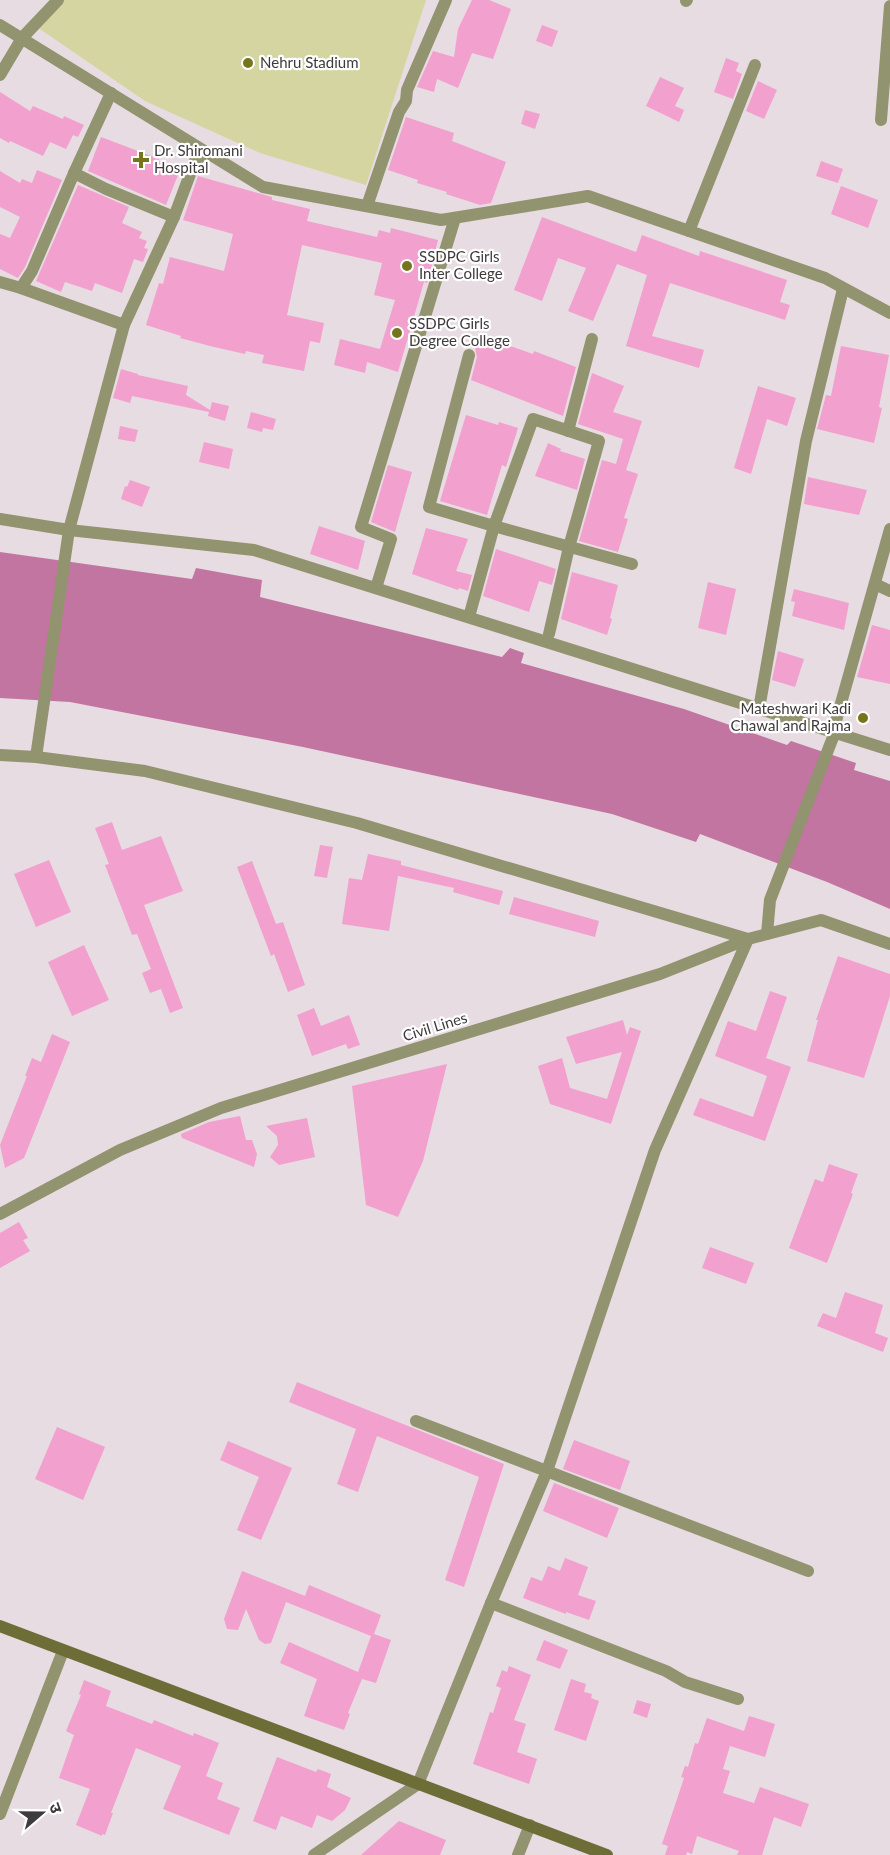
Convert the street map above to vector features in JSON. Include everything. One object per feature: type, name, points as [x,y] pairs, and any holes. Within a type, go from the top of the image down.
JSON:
[{"type":"main road","points":[[0,1626],[530,1825],[588,1852],[607,1855]]},
{"type":"street","points":[[0,75],[21,38],[58,0]]},
{"type":"street","points":[[367,206],[399,112],[406,101],[407,90],[447,0]]},
{"type":"street","points":[[880,120],[890,6]]},
{"type":"street","points":[[0,25],[263,187],[441,220],[588,196],[825,278],[890,313]]},
{"type":"street","points":[[689,231],[755,65]]},
{"type":"street","points":[[21,288],[32,271],[111,93]]},
{"type":"street","points":[[36,756],[69,530],[124,325],[174,217],[195,161],[206,152]]},
{"type":"street","points":[[74,173],[174,217]]},
{"type":"street","points":[[376,588],[391,539],[361,527],[455,218]]},
{"type":"street","points":[[0,282],[124,325]]},
{"type":"street","points":[[759,709],[806,441],[843,289]]},
{"type":"street","points":[[568,431],[592,339]]},
{"type":"street","points":[[469,355],[429,507],[632,564]]},
{"type":"street","points":[[469,617],[494,526],[533,419],[599,441],[588,487],[569,547],[549,634]]},
{"type":"street","points":[[0,519],[69,530],[254,550],[890,750]]},
{"type":"street","points":[[767,934],[770,900],[835,732],[836,721],[890,529]]},
{"type":"street","points":[[875,584],[890,591]]},
{"type":"street","points":[[0,755],[36,756],[145,771],[357,823],[748,939],[655,1150],[548,1471],[491,1603],[418,1784],[314,1855]]},
{"type":"street","name":"Civil Lines","points":[[0,1214],[120,1150],[221,1108],[660,974],[748,939],[821,920],[890,945]]},
{"type":"street","points":[[416,1421],[808,1571]]},
{"type":"street","points":[[491,1603],[666,1671],[685,1682],[738,1699]]},
{"type":"street","points":[[0,1811],[63,1651]]},
{"type":"street","points":[[518,1855],[530,1825]]},
{"type":"green space","name":"Nehru Stadium","points":[[60,0],[426,0],[366,185],[260,153],[145,101],[34,25]]},
{"type":"shaded area","points":[[0,552],[192,579],[196,568],[262,580],[260,597],[502,657],[510,648],[524,653],[521,663],[684,709],[787,745],[791,741],[856,763],[854,770],[890,781],[890,909],[827,882],[700,834],[696,842],[612,814],[303,747],[70,702],[0,698]]},
{"type":"building","points":[[472,0],[489,0],[511,9],[493,59],[472,53],[458,88],[437,79],[434,92],[417,87],[433,51],[454,57],[458,29]]},
{"type":"building","points":[[542,25],[558,31],[552,47],[536,41]]},
{"type":"building","points":[[726,58],[739,63],[736,71],[742,74],[733,99],[714,92]]},
{"type":"building","points":[[660,77],[684,88],[675,106],[684,110],[679,122],[646,106]]},
{"type":"building","points":[[758,81],[777,90],[764,119],[746,111]]},
{"type":"building","points":[[0,92],[30,111],[33,106],[84,125],[78,137],[73,135],[66,149],[50,142],[43,156],[10,141],[9,143],[0,138]]},
{"type":"building","points":[[525,110],[540,114],[535,129],[521,124]]},
{"type":"building","points":[[406,117],[454,133],[452,141],[506,162],[491,203],[480,205],[417,183],[418,180],[388,170]]},
{"type":"building","points":[[101,137],[159,159],[158,161],[180,170],[166,205],[88,171]]},
{"type":"building","points":[[821,161],[843,169],[838,183],[816,176]]},
{"type":"building","points":[[37,170],[62,180],[25,267],[18,278],[0,269],[0,234],[10,238],[20,217],[0,207],[0,171],[20,183],[22,179],[32,183]]},
{"type":"building","points":[[198,176],[272,197],[272,200],[310,209],[307,221],[377,237],[379,230],[390,233],[391,228],[438,240],[427,283],[424,282],[398,372],[367,362],[365,373],[334,365],[340,339],[380,349],[395,300],[374,295],[382,263],[302,245],[287,315],[324,323],[320,343],[310,341],[304,371],[262,363],[264,355],[246,351],[245,354],[210,346],[146,325],[159,283],[163,284],[170,257],[224,271],[233,234],[183,220]]},
{"type":"building","points":[[78,185],[129,207],[122,223],[142,232],[139,238],[147,241],[144,248],[148,249],[143,262],[134,259],[122,293],[95,283],[92,291],[65,282],[61,292],[36,281]]},
{"type":"building","points":[[841,186],[878,200],[868,228],[831,214]]},
{"type":"building","points":[[542,217],[636,252],[642,235],[699,256],[700,251],[787,280],[780,302],[790,305],[785,320],[670,283],[652,336],[704,350],[699,368],[626,346],[647,275],[617,264],[593,321],[568,311],[586,268],[558,258],[542,301],[514,290]]},
{"type":"building","points":[[479,335],[533,354],[534,351],[576,367],[563,416],[471,380],[477,357],[475,348]]},
{"type":"building","points":[[841,346],[889,355],[879,407],[882,408],[874,443],[817,429],[826,395],[831,396]]},
{"type":"building","points":[[121,369],[188,386],[186,395],[210,410],[212,402],[229,406],[225,421],[208,416],[209,412],[132,396],[130,403],[113,398]]},
{"type":"building","points":[[592,373],[624,386],[613,412],[642,421],[626,470],[638,474],[624,518],[628,519],[618,552],[579,541],[602,460],[616,464],[623,439],[578,424]]},
{"type":"building","points":[[758,386],[796,398],[787,426],[767,419],[751,474],[734,468]]},
{"type":"building","points":[[251,412],[276,419],[273,430],[263,428],[262,432],[247,428]]},
{"type":"building","points":[[466,415],[498,425],[499,422],[518,428],[506,467],[502,465],[487,515],[440,501]]},
{"type":"building","points":[[120,426],[138,430],[135,442],[118,439]]},
{"type":"building","points":[[204,442],[233,449],[229,469],[199,462]]},
{"type":"building","points":[[548,443],[561,449],[560,451],[585,459],[577,490],[535,476]]},
{"type":"building","points":[[388,465],[412,472],[395,532],[371,522]]},
{"type":"building","points":[[808,477],[867,490],[859,515],[804,504]]},
{"type":"building","points":[[130,480],[150,487],[142,507],[121,499],[125,486],[127,487]]},
{"type":"building","points":[[319,526],[365,541],[358,570],[310,554]]},
{"type":"building","points":[[426,528],[468,539],[456,571],[472,575],[468,591],[459,588],[458,590],[412,574]]},
{"type":"building","points":[[496,549],[556,569],[552,585],[539,581],[529,612],[483,596]]},
{"type":"building","points":[[572,572],[618,585],[607,635],[561,619]]},
{"type":"building","points":[[708,582],[736,589],[726,635],[698,628]]},
{"type":"building","points":[[794,589],[849,603],[844,630],[792,616],[795,602],[791,601]]},
{"type":"building","points":[[872,625],[890,630],[890,684],[857,677]]},
{"type":"building","points":[[778,651],[804,659],[795,687],[772,680]]},
{"type":"building","points":[[112,822],[122,850],[161,836],[183,891],[144,905],[183,1008],[170,1013],[161,989],[150,993],[142,973],[151,969],[137,934],[132,935],[105,865],[109,864],[95,828]]},
{"type":"building","points":[[320,845],[333,847],[327,878],[314,876]]},
{"type":"building","points":[[368,854],[401,861],[401,865],[503,891],[499,905],[453,892],[454,888],[398,876],[389,931],[342,924],[349,878],[362,880]]},
{"type":"building","points":[[49,860],[71,912],[36,927],[14,874]]},
{"type":"building","points":[[252,861],[276,924],[283,922],[305,985],[288,992],[274,954],[271,956],[237,867]]},
{"type":"building","points":[[514,897],[599,921],[595,937],[509,914]]},
{"type":"building","points":[[84,945],[109,1000],[72,1016],[48,962]]},
{"type":"building","points":[[838,956],[890,974],[890,996],[864,1078],[807,1061],[818,1020],[816,1020]]},
{"type":"building","points":[[770,991],[787,997],[766,1058],[791,1067],[765,1141],[693,1115],[700,1098],[753,1117],[767,1076],[715,1056],[728,1021],[756,1031]]},
{"type":"building","points":[[314,1008],[321,1026],[349,1015],[360,1045],[348,1049],[346,1044],[312,1056],[297,1015]]},
{"type":"building","points":[[623,1020],[627,1035],[630,1027],[641,1031],[611,1124],[550,1104],[538,1066],[562,1058],[570,1088],[607,1099],[622,1052],[576,1064],[566,1037]]},
{"type":"building","points":[[52,1034],[70,1042],[24,1158],[5,1168],[0,1145],[32,1058],[41,1062]]},
{"type":"building","points":[[447,1064],[423,1161],[398,1217],[366,1205],[352,1086]]},
{"type":"building","points":[[240,1116],[246,1140],[252,1140],[257,1154],[254,1167],[182,1138],[181,1134],[209,1122]]},
{"type":"building","points":[[307,1118],[315,1157],[279,1165],[270,1157],[278,1145],[277,1136],[266,1126]]},
{"type":"building","points":[[829,1164],[858,1174],[851,1193],[853,1194],[827,1263],[789,1248],[815,1179],[823,1182]]},
{"type":"building","points":[[19,1222],[28,1238],[23,1240],[30,1251],[0,1268],[0,1233]]},
{"type":"building","points":[[710,1247],[754,1263],[746,1284],[702,1268]]},
{"type":"building","points":[[845,1292],[883,1305],[875,1333],[888,1338],[883,1352],[817,1326],[823,1313],[836,1318]]},
{"type":"building","points":[[297,1382],[504,1464],[464,1587],[445,1580],[479,1477],[377,1436],[358,1492],[337,1484],[356,1429],[289,1402]]},
{"type":"building","points":[[57,1427],[105,1447],[83,1500],[35,1479]]},
{"type":"building","points":[[574,1440],[630,1461],[620,1490],[563,1469]]},
{"type":"building","points":[[228,1441],[292,1468],[261,1540],[237,1530],[259,1477],[220,1460]]},
{"type":"building","points":[[554,1483],[619,1508],[607,1538],[543,1511]]},
{"type":"building","points":[[565,1558],[588,1567],[578,1595],[596,1601],[589,1620],[523,1598],[531,1577],[542,1581],[548,1566],[560,1571]]},
{"type":"building","points":[[242,1571],[305,1596],[309,1585],[381,1615],[374,1634],[391,1640],[376,1683],[362,1679],[348,1713],[350,1714],[344,1730],[304,1716],[317,1679],[280,1663],[289,1642],[358,1672],[371,1636],[286,1602],[271,1643],[265,1644],[259,1640],[246,1609],[238,1630],[227,1629],[224,1619]]},
{"type":"building","points":[[544,1640],[568,1650],[560,1669],[536,1660]]},
{"type":"building","points":[[509,1666],[531,1675],[514,1720],[526,1724],[517,1752],[537,1759],[529,1784],[473,1764],[490,1712],[493,1713],[501,1688],[496,1686],[502,1670],[507,1672]]},
{"type":"building","points":[[571,1679],[586,1684],[584,1692],[592,1694],[591,1698],[599,1701],[586,1741],[554,1730]]},
{"type":"building","points":[[84,1680],[111,1691],[106,1706],[152,1724],[154,1720],[193,1736],[194,1733],[219,1743],[206,1776],[223,1783],[217,1799],[240,1808],[229,1835],[163,1809],[181,1766],[136,1748],[105,1835],[102,1834],[102,1836],[76,1825],[90,1789],[59,1778],[74,1735],[66,1731],[81,1695],[79,1694]]},
{"type":"building","points":[[637,1700],[651,1704],[647,1718],[633,1713]]},
{"type":"building","points":[[749,1716],[775,1724],[765,1757],[730,1746],[723,1769],[730,1771],[723,1793],[754,1803],[760,1787],[809,1804],[801,1827],[774,1817],[762,1855],[737,1855],[739,1851],[697,1836],[692,1854],[687,1852],[686,1855],[665,1855],[668,1846],[662,1844],[684,1778],[681,1777],[685,1766],[688,1767],[695,1743],[698,1744],[707,1718],[744,1731]]},
{"type":"building","points":[[277,1757],[316,1772],[318,1769],[331,1774],[327,1787],[351,1798],[345,1810],[332,1821],[317,1815],[312,1828],[281,1816],[276,1830],[253,1821]]},
{"type":"building","points":[[399,1821],[446,1840],[440,1855],[361,1855]]},
{"type":"place","name":"Nehru Stadium","points":[[248,63]]},
{"type":"place","name":"Dr. Shiromani Hospital","points":[[141,160]]},
{"type":"place","name":"SSDPC Girls Inter College","points":[[407,266]]},
{"type":"place","name":"SSDPC Girls Degree College","points":[[397,333]]},
{"type":"place","name":"Mateshwari Kadi Chawal and Rajma","points":[[863,718]]}]
